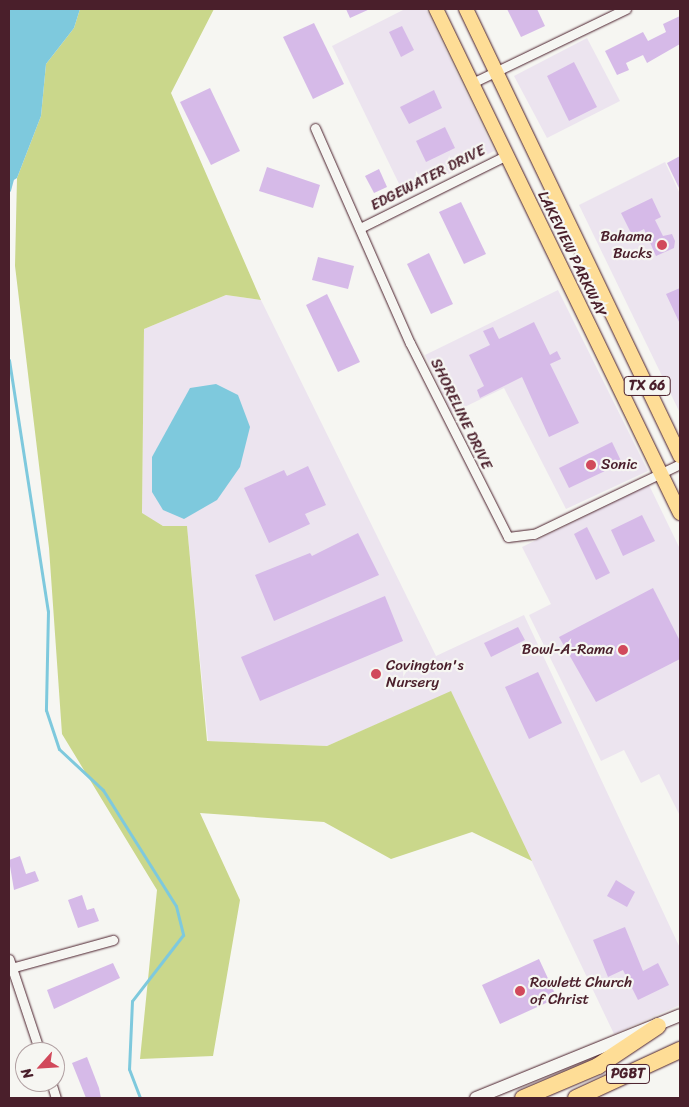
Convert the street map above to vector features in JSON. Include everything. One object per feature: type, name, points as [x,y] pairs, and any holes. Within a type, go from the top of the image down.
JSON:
[{"type":"highway","points":[[523,1098],[598,1066],[658,1026]]},
{"type":"highway","name":"PGBT","points":[[576,1098],[680,1050]]},
{"type":"main road","name":"LAKEVIEW PARKWAY","points":[[436,9],[680,513]]},
{"type":"main road","name":"LAKEVIEW PARKWAY","points":[[466,9],[680,456]]},
{"type":"main road","points":[[476,1098],[658,1026],[680,1014]]},
{"type":"street","points":[[472,83],[626,9]]},
{"type":"street","name":"SHORELINE DRIVE","points":[[315,128],[362,227],[410,343],[508,537],[534,534],[680,464]]},
{"type":"street","name":"EDGEWATER DRIVE","points":[[362,227],[506,155]]},
{"type":"street","points":[[37,1042],[10,963],[113,940]]},
{"type":"shaded area","points":[[405,9],[426,9],[494,151],[405,196],[332,46]]},
{"type":"shaded area","points":[[587,38],[620,101],[547,138],[514,76]]},
{"type":"shaded area","points":[[665,162],[680,194],[680,413],[579,205]]},
{"type":"shaded area","points":[[558,290],[648,471],[566,509],[504,388],[452,413],[425,355]]},
{"type":"shaded area","name":"Covington's Nursery","points":[[226,295],[261,300],[436,656],[524,615],[680,948],[680,1005],[614,1034],[451,692],[327,746],[208,741],[187,527],[163,526],[142,514],[144,329]]},
{"type":"shaded area","points":[[649,485],[680,549],[680,816],[659,774],[641,783],[624,750],[601,761],[529,615],[551,604],[522,547]]},
{"type":"green space","points":[[80,9],[214,9],[171,93],[261,300],[226,295],[144,329],[142,513],[163,526],[187,526],[207,741],[327,746],[451,691],[532,861],[472,832],[391,859],[324,822],[200,813],[240,900],[213,1056],[140,1059],[157,890],[62,734],[49,548],[15,266],[17,178],[41,116],[46,64],[74,28]]},
{"type":"water","points":[[9,9],[80,9],[74,28],[46,64],[41,116],[17,178],[9,183]]},
{"type":"water","points":[[216,384],[238,395],[250,427],[240,467],[217,500],[184,519],[163,510],[152,492],[152,457],[190,388]]},
{"type":"building","points":[[346,9],[370,9],[350,18]]},
{"type":"building","points":[[507,9],[537,9],[545,26],[521,37]]},
{"type":"building","points":[[680,16],[680,44],[647,63],[643,55],[626,63],[629,70],[617,75],[605,51],[643,32],[648,41],[666,32],[663,24]]},
{"type":"building","points":[[314,23],[344,84],[313,99],[283,37]]},
{"type":"building","points":[[402,26],[414,50],[401,57],[389,32]]},
{"type":"building","points":[[574,62],[597,107],[569,121],[547,76]]},
{"type":"building","points":[[210,88],[240,151],[211,165],[180,102]]},
{"type":"building","points":[[434,90],[442,108],[409,124],[400,107]]},
{"type":"building","points":[[445,127],[455,148],[426,162],[416,141]]},
{"type":"building","points":[[680,156],[680,190],[667,163]]},
{"type":"building","points":[[267,167],[320,185],[313,208],[259,191]]},
{"type":"building","points":[[379,169],[387,187],[374,193],[365,176]]},
{"type":"building","points":[[652,198],[661,217],[655,220],[663,236],[672,234],[675,241],[674,248],[656,256],[644,229],[632,235],[621,213]]},
{"type":"building","points":[[461,202],[486,254],[464,264],[439,212]]},
{"type":"building","points":[[429,253],[453,304],[431,314],[407,264]]},
{"type":"building","points":[[318,257],[354,266],[348,289],[312,280]]},
{"type":"building","points":[[680,288],[680,324],[666,294]]},
{"type":"building","points":[[327,294],[360,362],[338,372],[306,305]]},
{"type":"building","points":[[534,322],[550,355],[557,351],[561,359],[550,364],[579,423],[549,437],[522,377],[480,398],[477,390],[484,386],[469,355],[490,345],[483,331],[493,327],[499,339]]},
{"type":"building","name":"Sonic","points":[[612,442],[622,463],[569,488],[559,468]]},
{"type":"building","points":[[308,466],[326,505],[305,514],[310,524],[269,543],[244,488],[284,470],[287,476]]},
{"type":"building","points":[[642,515],[655,541],[623,556],[611,530]]},
{"type":"building","points":[[587,527],[610,573],[596,580],[574,534]]},
{"type":"building","points":[[358,533],[379,575],[274,621],[255,575],[310,553],[312,556]]},
{"type":"building","name":"Bowl-A-Rama","points":[[653,588],[680,641],[680,659],[596,702],[559,637]]},
{"type":"building","points":[[385,596],[403,641],[260,701],[241,657]]},
{"type":"building","points":[[518,627],[525,640],[491,657],[484,643]]},
{"type":"building","points":[[538,672],[562,723],[529,739],[505,687]]},
{"type":"building","points":[[20,856],[26,874],[35,871],[39,881],[14,890],[9,860]]},
{"type":"building","points":[[616,880],[635,892],[627,907],[607,896]]},
{"type":"building","points":[[82,895],[87,910],[94,908],[99,921],[78,928],[68,900]]},
{"type":"building","points":[[625,927],[643,971],[658,963],[669,985],[638,1000],[623,970],[608,977],[593,940]]},
{"type":"building","name":"Rowlett Church of Christ","points":[[539,959],[557,998],[500,1024],[482,985]]},
{"type":"building","points":[[113,963],[120,978],[54,1009],[47,990]]},
{"type":"building","points":[[87,1057],[101,1098],[86,1098],[72,1063]]},
{"type":"waterway","points":[[9,190],[12,179]]},
{"type":"waterway","points":[[9,360],[48,611],[46,710],[59,749],[103,790],[176,906],[183,935],[132,1001],[129,1069],[140,1098]]},
{"type":"place","name":"Bahama Bucks","points":[[662,245]]},
{"type":"place","name":"Sonic","points":[[591,465]]},
{"type":"place","name":"Bowl-A-Rama","points":[[623,650]]},
{"type":"place","name":"Covington's Nursery","points":[[376,674]]},
{"type":"place","name":"Rowlett Church of Christ","points":[[520,991]]}]
